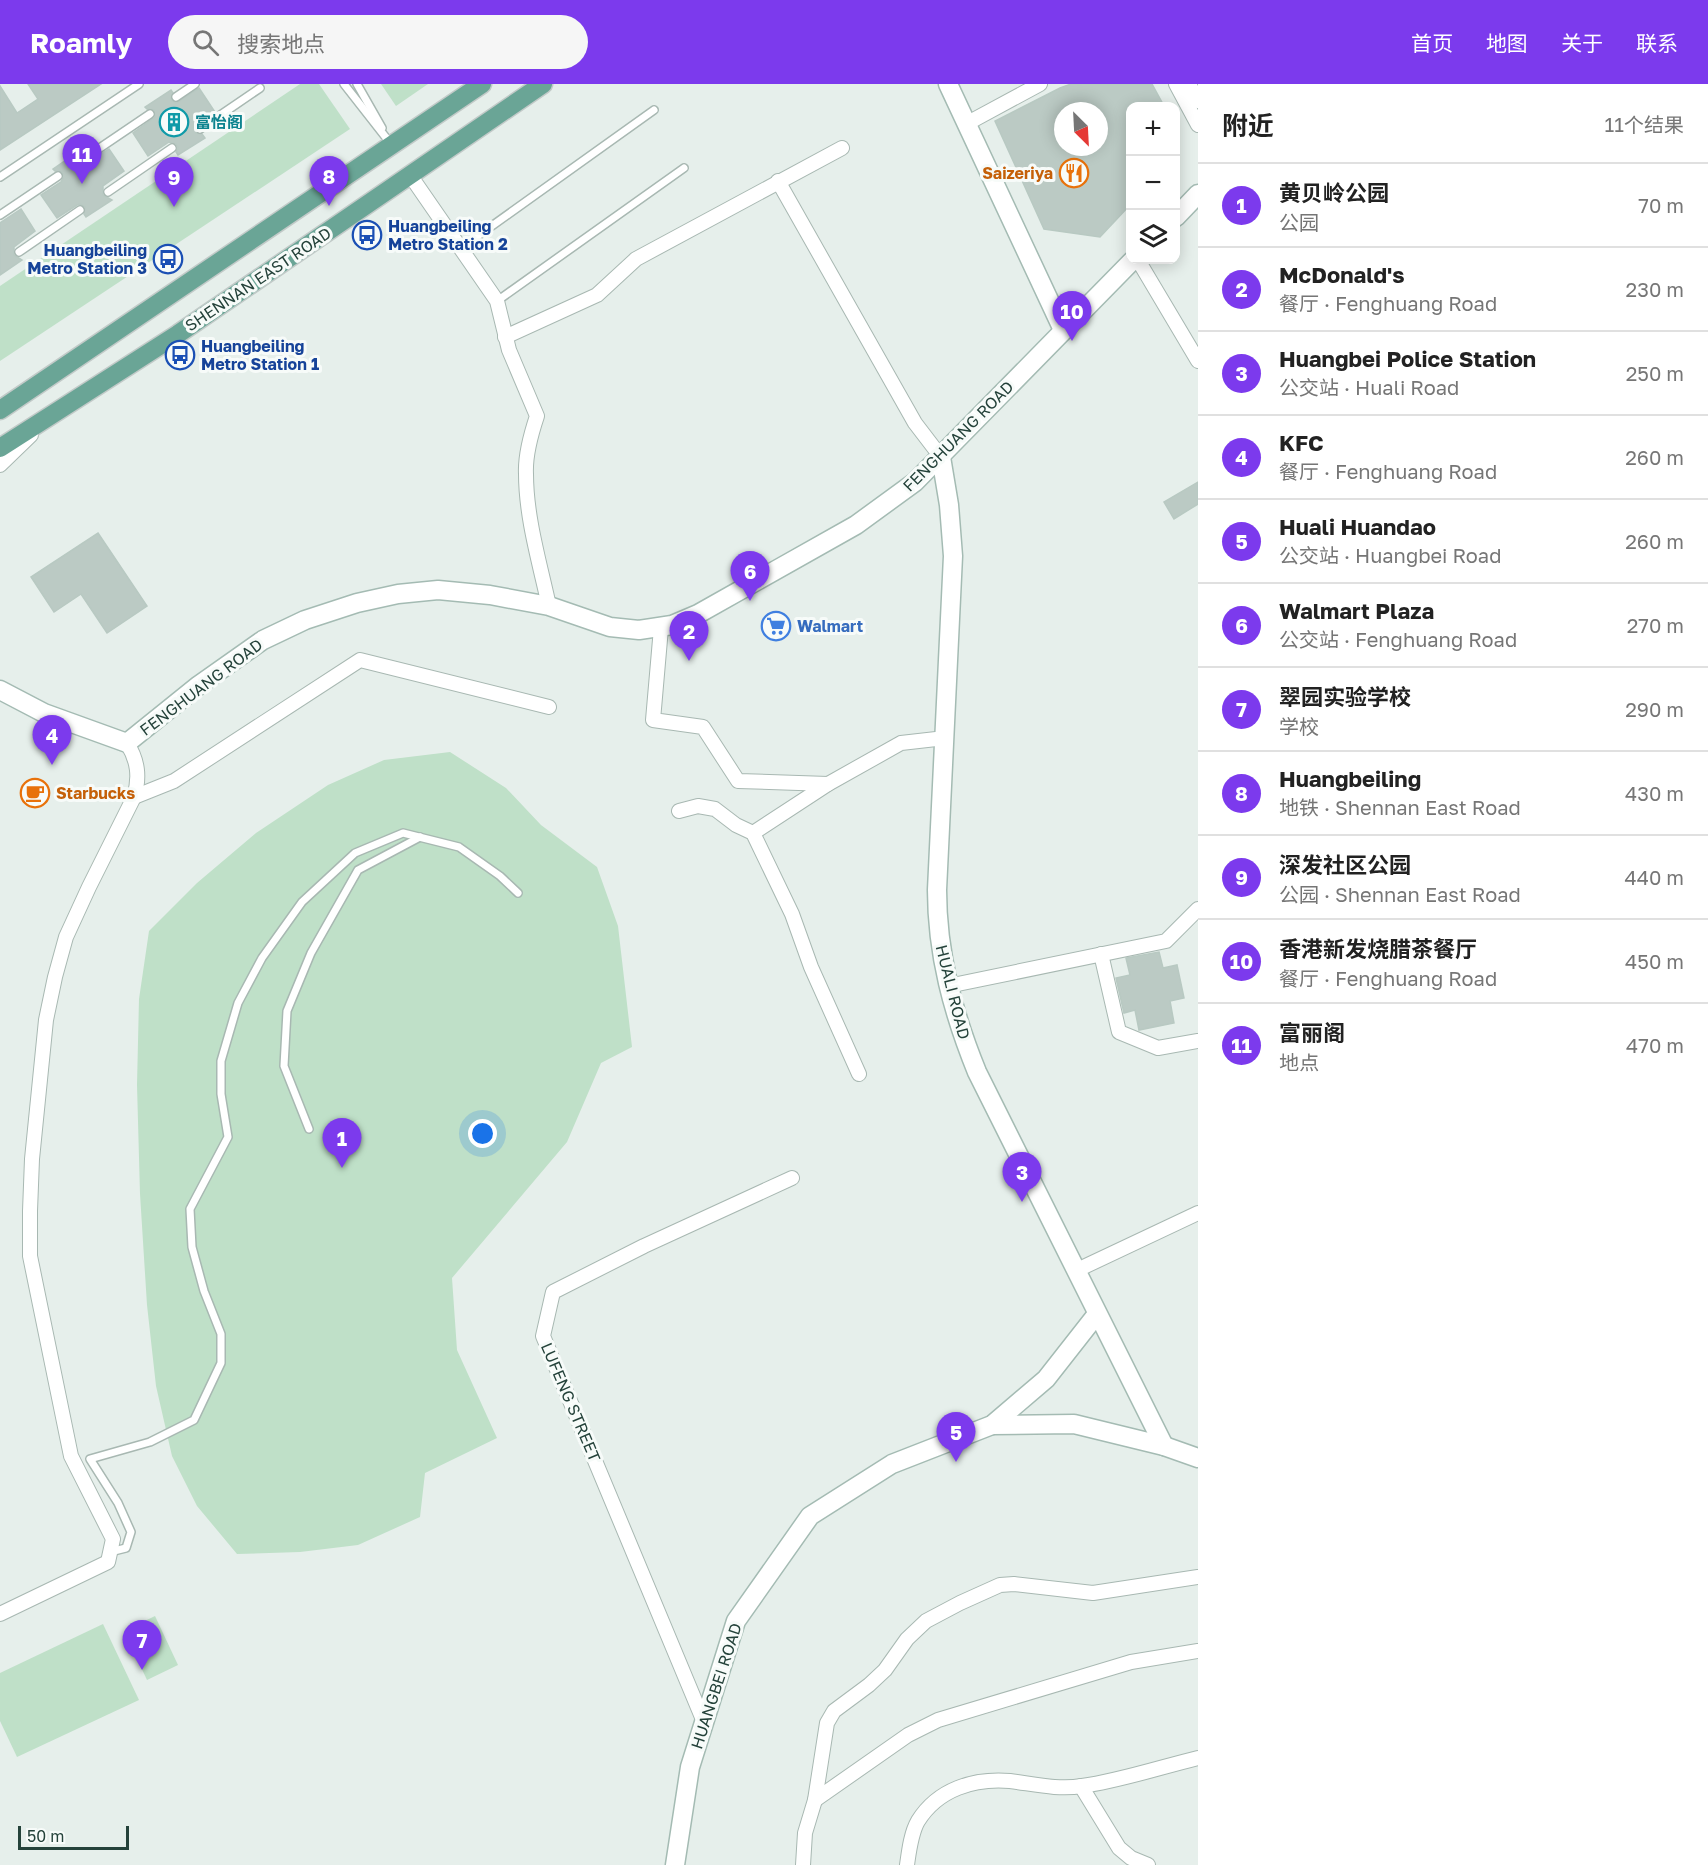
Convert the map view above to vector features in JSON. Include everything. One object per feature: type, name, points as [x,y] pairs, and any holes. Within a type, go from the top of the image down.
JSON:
[{"type":"main road","points":[[0,410],[482,84]]},
{"type":"main road","name":"SHENNAN EAST ROAD","points":[[0,448],[178,334],[543,84]]},
{"type":"main road","points":[[0,397],[65,365]]},
{"type":"street","points":[[948,84],[1063,330]]},
{"type":"street","points":[[966,124],[1040,84]]},
{"type":"street","points":[[1176,84],[1198,125]]},
{"type":"street","points":[[1189,84],[1198,101]]},
{"type":"street","points":[[505,337],[597,295],[636,259],[842,148]]},
{"type":"street","points":[[410,175],[497,301],[505,337],[537,416],[530,438],[526,474],[531,517],[549,606]]},
{"type":"street","points":[[778,181],[915,423],[941,457]]},
{"type":"street","points":[[1180,213],[1198,194]]},
{"type":"street","name":"FENGHUANG ROAD","points":[[0,690],[44,713],[127,743],[199,685],[263,640],[305,620],[357,603],[398,594],[438,590],[490,595],[549,606],[619,629],[661,628],[698,614],[856,525],[915,482],[1131,264]]},
{"type":"street","points":[[1137,264],[1198,361]]},
{"type":"street","points":[[0,465],[50,417]]},
{"type":"street","name":"HUALI ROAD","points":[[941,457],[949,505],[953,556],[937,908],[939,937],[948,986],[977,1072],[1164,1446]]},
{"type":"street","points":[[661,628],[653,720],[703,726],[738,780],[828,784]]},
{"type":"street","points":[[134,797],[174,781],[360,660],[549,707]]},
{"type":"street","points":[[753,833],[828,784],[901,743],[945,738]]},
{"type":"street","points":[[0,1614],[108,1562],[114,1539],[71,1456],[30,1256],[30,1201],[46,1020],[55,977],[66,937],[138,785],[135,756],[127,743]]},
{"type":"street","points":[[680,811],[698,806],[715,809],[736,825],[753,833],[792,914],[811,968],[859,1074]]},
{"type":"street","points":[[948,986],[1166,941],[1198,909]]},
{"type":"street","points":[[1101,954],[1119,1032],[1158,1048],[1198,1041]]},
{"type":"street","name":"LUFENG STREET","points":[[704,1722],[543,1336],[553,1292],[644,1246],[792,1178]]},
{"type":"street","points":[[1075,1271],[1198,1213]]},
{"type":"street","name":"HUANGBEI ROAD","points":[[675,1865],[690,1767],[735,1621],[810,1516],[892,1464],[992,1425],[1046,1379],[1097,1314]]},
{"type":"street","name":"HUANGBEI ROAD","points":[[992,1425],[1074,1424],[1164,1446]]},
{"type":"street","points":[[1164,1446],[1198,1458]]},
{"type":"street","points":[[803,1865],[805,1833],[815,1800],[826,1723],[834,1711],[885,1670],[907,1640],[926,1621],[1000,1584],[1093,1593],[1198,1577]]},
{"type":"street","points":[[815,1800],[908,1735],[938,1720],[1131,1662],[1198,1650]]},
{"type":"street","points":[[907,1865],[910,1844],[918,1822],[934,1802],[958,1787],[985,1780],[1041,1786],[1081,1786],[1198,1758]]},
{"type":"street","points":[[1081,1786],[1119,1848],[1131,1858],[1148,1865]]},
{"type":"lane","points":[[0,177],[139,84]]},
{"type":"lane","points":[[176,96],[195,84]]},
{"type":"lane","points":[[345,84],[392,146]]},
{"type":"lane","points":[[357,84],[392,146]]},
{"type":"lane","points":[[200,129],[260,88]]},
{"type":"lane","points":[[461,248],[654,110]]},
{"type":"lane","points":[[85,158],[150,114]]},
{"type":"lane","points":[[108,192],[172,148]]},
{"type":"lane","points":[[497,301],[684,168]]},
{"type":"lane","points":[[0,215],[58,176]]},
{"type":"lane","points":[[19,252],[80,210]]},
{"type":"lane","points":[[110,1552],[126,1548],[132,1532],[118,1503],[90,1458],[150,1442],[194,1419],[221,1363],[221,1334],[204,1291],[192,1247],[190,1209],[228,1137],[221,1094],[221,1060],[238,1003],[262,958],[302,902],[356,853],[403,833],[459,847],[500,876],[519,893]]},
{"type":"lane","points":[[309,1130],[284,1065],[287,1011],[311,953],[358,870],[420,837]]},
{"type":"green space","points":[[300,84],[319,84],[350,129],[0,361],[0,286]]},
{"type":"green space","points":[[381,84],[428,84],[396,106]]},
{"type":"green space","points":[[450,752],[506,788],[541,825],[597,867],[618,926],[632,1047],[601,1063],[567,1142],[452,1278],[457,1350],[497,1438],[425,1473],[420,1517],[358,1545],[300,1552],[237,1554],[197,1506],[172,1456],[156,1386],[147,1305],[140,1194],[137,1085],[139,999],[149,931],[197,883],[256,833],[328,785],[384,760]]},
{"type":"green space","points":[[155,1616],[178,1665],[147,1680],[124,1631]]},
{"type":"green space","points":[[103,1624],[139,1700],[17,1757],[0,1721],[0,1673]]},
{"type":"building","points":[[28,84],[101,84],[0,150],[0,86],[17,113],[38,99]]},
{"type":"building","points":[[1071,84],[1152,84],[1162,102],[1126,102],[1126,209],[1100,237],[1044,229],[995,121]]},
{"type":"building","name":"富怡阁","points":[[199,88],[215,112],[195,127],[196,133],[202,134],[205,138],[178,155],[176,144],[169,142],[148,156],[133,133],[155,117],[154,110],[145,107],[171,90],[173,93],[171,100],[176,103]]},
{"type":"building","points":[[109,149],[124,171],[103,186],[103,195],[112,200],[86,217],[85,207],[80,204],[57,218],[41,195],[61,182],[63,178],[62,172],[53,169],[79,151],[80,161],[85,164]]},
{"type":"building","points":[[21,209],[35,231],[14,247],[14,255],[22,260],[0,275],[0,223]]},
{"type":"building","points":[[1198,482],[1198,504],[1174,519],[1164,502]]},
{"type":"building","points":[[98,533],[147,606],[107,633],[81,594],[54,612],[31,577]]},
{"type":"building","points":[[1159,952],[1163,968],[1177,965],[1184,998],[1170,1001],[1174,1023],[1139,1030],[1135,1010],[1124,1013],[1116,978],[1130,975],[1126,958]]},
{"type":"place","name":"富怡阁","points":[[174,122]]},
{"type":"place","name":"Saizeriya","points":[[1074,173]]},
{"type":"place","name":"富丽阁","points":[[82,184]]},
{"type":"place","name":"Huangbeiling","points":[[329,206]]},
{"type":"place","name":"深发社区公园","points":[[174,207]]},
{"type":"place","name":"Huangbeiling Metro Station 2","points":[[367,235]]},
{"type":"place","name":"Huangbeiling Metro Station 3","points":[[168,259]]},
{"type":"place","name":"香港新发烧腊茶餐厅","points":[[1072,341]]},
{"type":"place","name":"Huangbeiling Metro Station 1","points":[[180,355]]},
{"type":"place","name":"Walmart Plaza","points":[[750,601]]},
{"type":"place","name":"Walmart","points":[[776,626]]},
{"type":"place","name":"McDonald's","points":[[689,661]]},
{"type":"place","name":"KFC","points":[[52,765]]},
{"type":"place","name":"Starbucks","points":[[35,793]]},
{"type":"place","name":"黄贝岭公园","points":[[342,1168]]},
{"type":"place","name":"Huangbei Police Station","points":[[1022,1202]]},
{"type":"place","name":"Huali Huandao","points":[[956,1462]]},
{"type":"place","name":"翠园实验学校","points":[[142,1670]]}]
